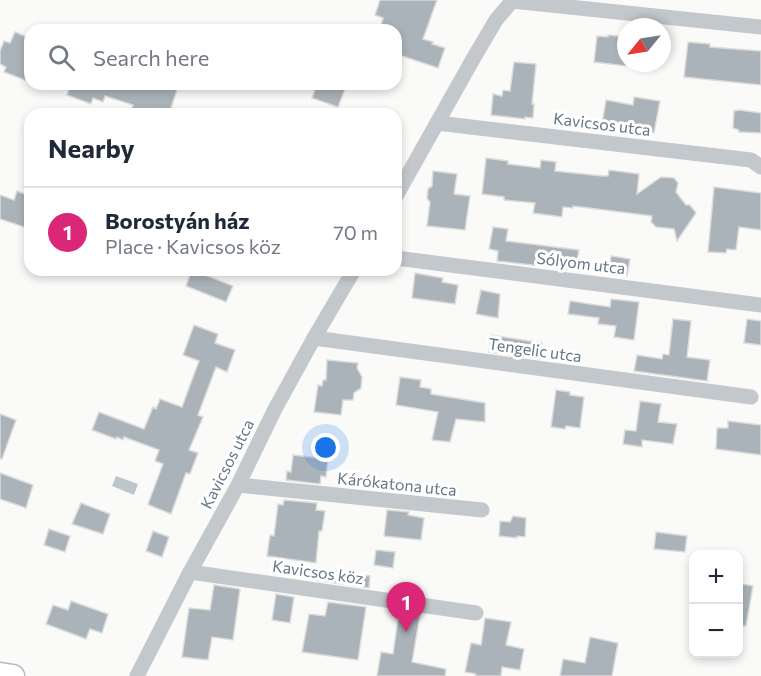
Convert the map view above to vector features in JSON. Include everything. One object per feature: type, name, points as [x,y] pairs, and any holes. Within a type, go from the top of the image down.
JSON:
[{"type":"main road","points":[[0,674],[13,676]]},
{"type":"street","points":[[402,185],[496,20],[512,1],[761,27]]},
{"type":"street","name":"Kavicsos utca","points":[[437,123],[751,160],[761,167]]},
{"type":"street","name":"Sólyom utca","points":[[402,259],[761,305]]},
{"type":"street","name":"Kavicsos utca","points":[[136,676],[238,485],[275,409],[350,276]]},
{"type":"street","name":"Tengelic utca","points":[[314,338],[751,397]]},
{"type":"street","name":"Kárókatona utca","points":[[238,485],[482,510]]},
{"type":"street","name":"Kavicsos köz","points":[[190,572],[476,613]]},
{"type":"shaded area","points":[[116,476],[138,484],[134,495],[112,486]]},
{"type":"building","points":[[380,0],[437,0],[423,39],[445,48],[438,68],[402,56],[402,24],[382,24],[383,18],[375,15]]},
{"type":"building","points":[[15,32],[24,36],[24,80],[4,72],[6,67],[0,64],[0,51],[4,41],[10,43]]},
{"type":"building","points":[[608,35],[617,36],[617,65],[594,62],[597,36],[608,37]]},
{"type":"building","points":[[688,42],[710,44],[710,47],[761,51],[761,85],[684,77]]},
{"type":"building","points":[[514,62],[536,64],[533,118],[491,115],[493,94],[502,96],[503,90],[510,91]]},
{"type":"building","points":[[69,90],[177,90],[171,108],[132,108],[133,105],[105,96],[103,102],[93,98],[91,104],[67,95]]},
{"type":"building","points":[[315,90],[345,90],[338,107],[312,98]]},
{"type":"building","points":[[634,97],[660,101],[654,133],[602,124],[606,100],[633,105]]},
{"type":"building","points":[[734,111],[761,113],[761,133],[739,132],[733,128]]},
{"type":"building","points":[[486,158],[508,161],[508,164],[540,168],[541,160],[556,162],[555,171],[603,176],[608,176],[609,170],[639,174],[637,194],[661,177],[674,178],[678,183],[676,192],[696,213],[677,241],[674,229],[656,227],[651,222],[652,216],[573,206],[573,208],[563,207],[562,217],[533,213],[535,203],[504,200],[504,197],[482,194]]},
{"type":"building","points":[[433,171],[457,174],[454,194],[470,196],[465,230],[427,226],[430,202],[427,198],[428,189],[432,186]]},
{"type":"building","points":[[714,187],[761,193],[761,230],[739,227],[736,250],[727,249],[726,253],[708,252]]},
{"type":"building","points":[[17,191],[24,194],[24,227],[0,219],[0,195],[14,200]]},
{"type":"building","points":[[493,227],[508,229],[506,241],[579,250],[575,270],[497,261],[498,251],[489,249]]},
{"type":"building","points":[[611,256],[630,259],[627,276],[609,274]]},
{"type":"building","points":[[415,273],[443,278],[442,282],[458,285],[455,304],[412,298]]},
{"type":"building","points":[[190,276],[207,276],[233,286],[226,302],[186,286]]},
{"type":"building","points":[[481,290],[500,294],[498,318],[476,314]]},
{"type":"building","points":[[611,299],[639,302],[634,340],[614,337],[616,326],[598,324],[599,318],[568,314],[570,301],[610,307]]},
{"type":"building","points":[[673,319],[691,321],[687,357],[710,360],[707,381],[634,371],[637,355],[662,359],[663,354],[669,355]]},
{"type":"building","points":[[747,319],[761,321],[761,345],[744,343]]},
{"type":"building","points":[[194,325],[218,334],[215,343],[235,350],[227,372],[216,367],[198,415],[203,417],[189,450],[198,453],[190,474],[186,473],[171,514],[148,504],[163,464],[155,461],[159,450],[124,437],[123,440],[117,437],[116,439],[92,430],[99,412],[144,429],[153,407],[156,409],[160,399],[182,407],[199,361],[183,355]]},
{"type":"building","points":[[491,335],[542,343],[540,359],[489,352]]},
{"type":"building","points":[[327,360],[358,363],[357,368],[362,377],[361,388],[354,393],[353,400],[343,400],[341,415],[314,412],[318,385],[322,386],[323,380],[326,380]]},
{"type":"building","points":[[400,377],[421,380],[420,387],[431,389],[431,394],[485,403],[485,422],[456,419],[450,442],[432,440],[438,412],[396,405]]},
{"type":"building","points":[[556,390],[584,397],[580,428],[551,427]]},
{"type":"building","points":[[640,401],[661,404],[658,422],[677,424],[673,444],[642,440],[642,447],[623,444],[625,430],[636,431]]},
{"type":"building","points":[[0,414],[16,420],[2,459],[0,459]]},
{"type":"building","points":[[728,421],[761,425],[761,455],[716,449],[717,428],[728,428]]},
{"type":"building","points":[[293,455],[328,459],[326,477],[321,476],[320,484],[286,480],[287,471],[291,472]]},
{"type":"building","points":[[0,473],[33,485],[26,508],[0,499]]},
{"type":"building","points":[[284,500],[317,503],[316,510],[325,511],[322,531],[319,531],[316,563],[267,556],[270,535],[274,536],[278,504],[283,505]]},
{"type":"building","points":[[81,503],[110,514],[103,534],[72,524]]},
{"type":"building","points":[[387,510],[409,512],[408,515],[424,518],[421,540],[384,536]]},
{"type":"building","points":[[513,516],[526,518],[525,537],[499,536],[500,521],[510,522]]},
{"type":"building","points":[[49,529],[70,536],[65,552],[44,545]]},
{"type":"building","points":[[153,531],[169,537],[162,557],[146,551]]},
{"type":"building","points":[[656,532],[687,536],[685,552],[654,549]]},
{"type":"building","points":[[376,550],[395,552],[393,568],[374,565]]},
{"type":"building","points":[[310,567],[370,576],[369,588],[308,579]]},
{"type":"building","points":[[743,584],[753,586],[746,626],[743,626]]},
{"type":"building","points":[[214,585],[240,589],[233,640],[212,637],[208,660],[182,657],[189,608],[210,610]]},
{"type":"building","points":[[276,594],[294,597],[290,623],[272,620]]},
{"type":"building","points":[[71,601],[108,614],[102,633],[90,629],[86,639],[46,624],[53,605],[68,610]]},
{"type":"building","points":[[328,602],[366,607],[358,660],[302,652],[309,614],[325,616]]},
{"type":"building","points":[[399,612],[420,615],[412,662],[446,669],[445,676],[377,676],[381,652],[393,654]]},
{"type":"building","points":[[485,618],[511,622],[506,645],[524,649],[520,670],[502,667],[501,676],[475,676],[476,674],[465,672],[471,643],[481,645]]},
{"type":"building","points":[[590,637],[618,643],[612,676],[560,676],[563,659],[585,663]]},
{"type":"place","name":"Borostyán ház","points":[[406,632]]}]
